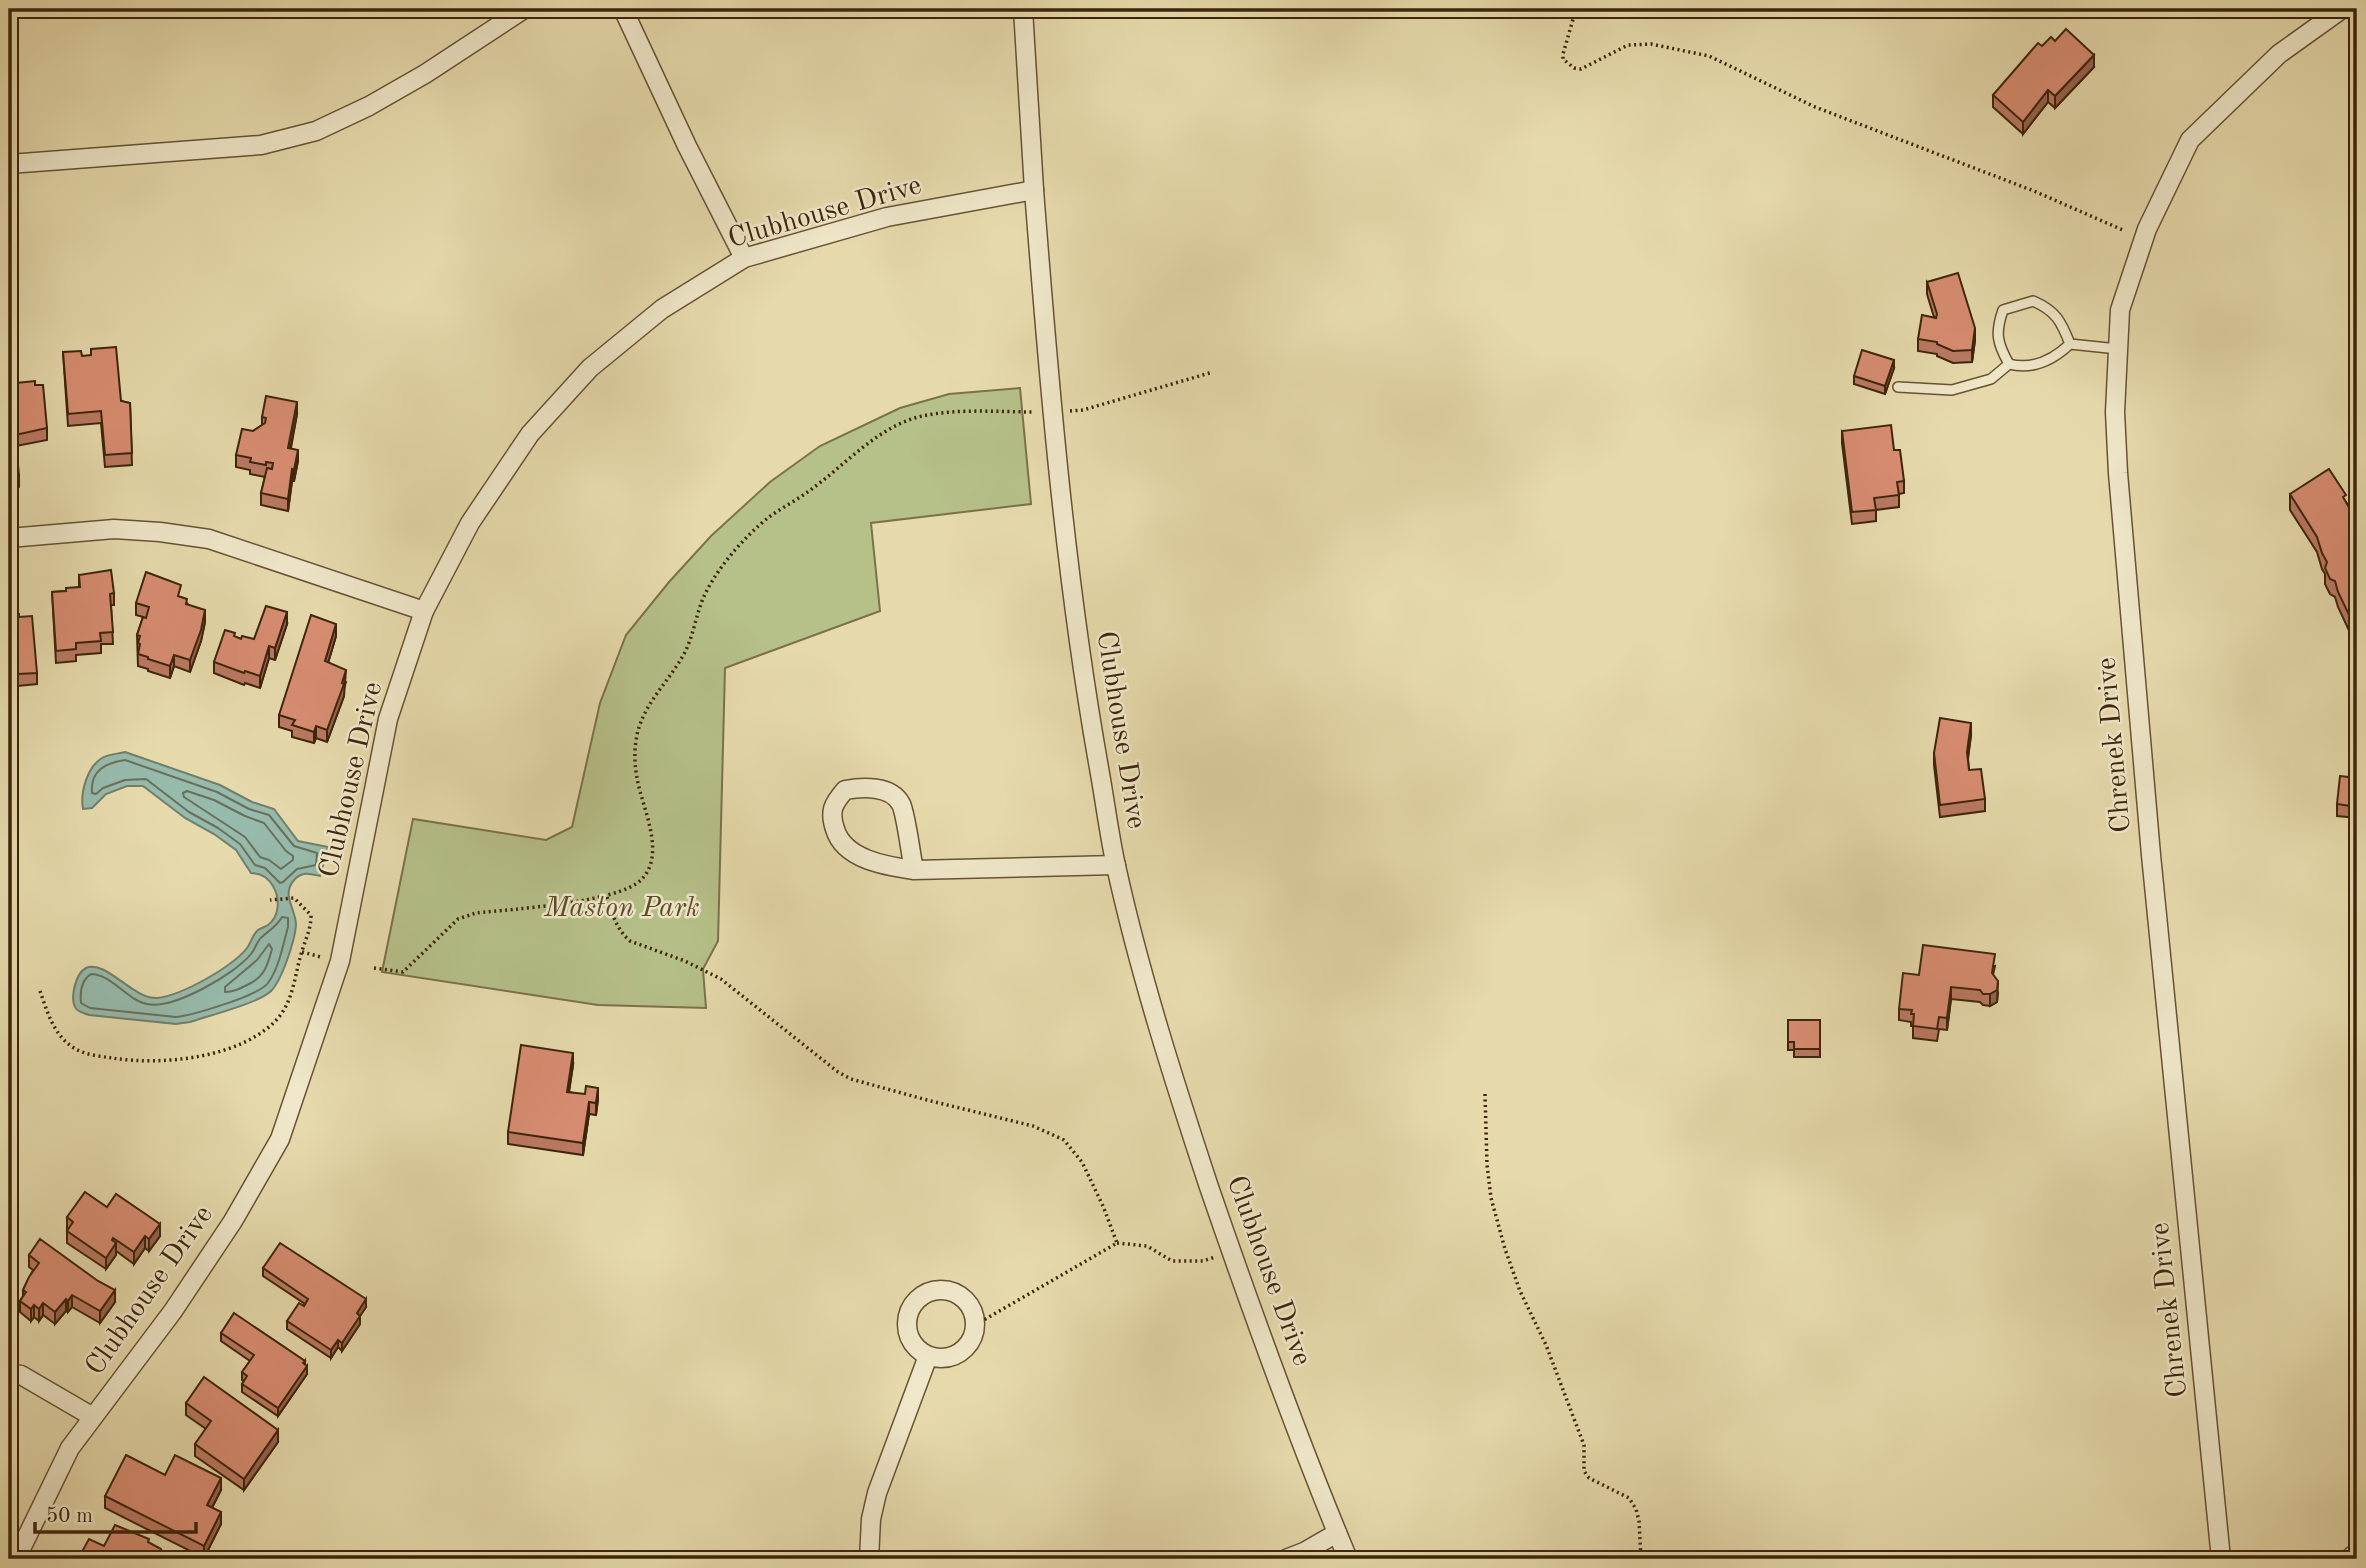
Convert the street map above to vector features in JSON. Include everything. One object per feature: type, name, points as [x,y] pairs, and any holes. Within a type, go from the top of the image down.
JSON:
[{"type":"street","points":[[9,164],[261,145],[316,131],[369,106],[425,74],[524,9]]},
{"type":"street","points":[[623,9],[687,146],[744,258]]},
{"type":"street","points":[[1023,9],[1034,190]]},
{"type":"street","name":"Chrenek Drive","points":[[2221,1559],[2152,869],[2119,486],[2115,412],[2120,310],[2143,239],[2190,140],[2279,54],[2342,9]]},
{"type":"street","name":"Clubhouse Drive","points":[[16,1559],[70,1448],[173,1311],[233,1221],[280,1139],[340,961],[388,719],[424,611],[470,523],[530,434],[582,377],[662,309],[744,258],[887,217],[1034,190],[1051,412],[1083,678],[1116,865],[1163,1044],[1231,1252],[1348,1559]]},
{"type":"street","points":[[9,538],[114,529],[209,539],[424,611]]},
{"type":"street","points":[[914,870],[901,804],[891,794],[874,788],[845,790],[833,803],[832,820],[837,838],[863,858],[889,866],[914,870],[1116,865]]},
{"type":"street","points":[[951,1291],[970,1304],[975,1325],[968,1346],[960,1353],[939,1359],[918,1350],[907,1330],[907,1318],[918,1298],[928,1292],[951,1291]]},
{"type":"street","points":[[869,1559],[871,1519],[877,1493],[928,1356]]},
{"type":"street","points":[[9,1373],[21,1375],[93,1417]]},
{"type":"street","points":[[1286,1559],[1337,1533]]},
{"type":"street","points":[[2349,1559],[2357,1552]]},
{"type":"lane","points":[[2070,344],[2062,322],[2046,307],[2033,301],[2003,310],[1998,325],[1999,347],[2009,364],[2023,368],[2037,364],[2057,356],[2070,344],[2118,349]]},
{"type":"lane","points":[[1898,387],[1952,390],[1991,379],[2009,364]]},
{"type":"path","points":[[1576,9],[1563,54],[1563,59],[1574,68],[1581,69],[1628,46],[1651,44],[1709,56],[1815,107],[2034,191],[2143,239]]},
{"type":"path","points":[[374,968],[403,972],[458,919],[476,913],[607,897],[641,879],[649,866],[652,850],[651,833],[636,776],[635,757],[636,740],[645,712],[683,655],[705,593],[746,538],[852,456],[894,427],[943,413],[1083,410],[1213,372]]},
{"type":"path","points":[[607,897],[616,923],[622,935],[629,941],[685,961],[721,979],[838,1072],[851,1079],[1033,1126],[1064,1140],[1082,1162],[1118,1243]]},
{"type":"path","points":[[40,991],[57,1031],[72,1047],[92,1055],[121,1060],[184,1059],[238,1045],[261,1033],[280,1015],[294,986],[302,952],[311,930],[311,915],[294,898],[270,900]]},
{"type":"path","points":[[302,952],[323,958]]},
{"type":"path","points":[[1485,1094],[1487,1165],[1505,1250],[1520,1291],[1546,1345],[1584,1445],[1584,1471],[1589,1478],[1629,1498],[1639,1521],[1641,1559]]},
{"type":"path","points":[[975,1325],[1118,1243],[1147,1246],[1172,1261],[1203,1261],[1231,1252]]},
{"type":"green space","name":"Maston Park","points":[[1020,388],[1031,504],[871,523],[880,611],[725,668],[718,941],[703,969],[706,1008],[598,1005],[382,972],[413,819],[546,840],[572,827],[600,703],[626,635],[711,536],[770,482],[820,446],[900,408],[949,394]]},
{"type":"water","points":[[125,752],[220,785],[252,802],[274,809],[298,841],[328,847],[320,876],[301,875],[291,885],[289,896],[296,925],[293,940],[275,986],[265,996],[220,1013],[176,1024],[89,1015],[76,1009],[73,997],[75,986],[79,975],[86,968],[102,969],[149,997],[168,996],[193,986],[240,955],[256,932],[272,921],[278,907],[277,896],[269,880],[251,873],[236,850],[185,818],[143,786],[127,786],[106,794],[92,808],[83,809],[84,788],[92,768],[104,757]]},
{"type":"building","points":[[2066,29],[2094,55],[2055,96],[2048,90],[2023,122],[1993,95],[2038,43],[2042,46],[2051,37],[2055,41]]},
{"type":"building","points":[[1958,273],[1975,328],[1972,350],[1953,351],[1937,342],[1918,339],[1922,315],[1936,318],[1937,314],[1927,282]]},
{"type":"building","points":[[116,347],[121,401],[130,403],[132,453],[105,455],[101,411],[68,414],[63,352],[81,351],[82,356],[91,355],[91,349]]},
{"type":"building","points":[[1862,350],[1894,360],[1885,386],[1854,376]]},
{"type":"building","points":[[35,381],[35,385],[43,385],[47,428],[15,435],[19,475],[9,477],[9,388],[16,387],[16,383]]},
{"type":"building","points":[[266,396],[297,402],[288,448],[298,450],[288,499],[261,493],[267,468],[272,469],[273,463],[266,462],[266,465],[250,462],[251,458],[236,455],[242,429],[253,431],[265,423],[266,418],[262,417]]},
{"type":"building","points":[[1891,425],[1894,450],[1900,450],[1904,481],[1897,482],[1899,495],[1874,498],[1876,510],[1852,512],[1842,431]]},
{"type":"building","points":[[2329,469],[2346,495],[2343,497],[2357,523],[2357,619],[2352,621],[2335,581],[2330,579],[2325,568],[2327,562],[2317,537],[2290,494]]},
{"type":"building","points":[[111,570],[114,593],[110,594],[113,632],[100,633],[101,641],[76,643],[76,649],[56,651],[52,592],[80,587],[79,575]]},
{"type":"building","points":[[146,572],[181,585],[178,596],[187,599],[186,604],[205,610],[190,660],[174,655],[170,666],[138,654],[140,636],[137,635],[149,607],[136,603]]},
{"type":"building","points":[[266,606],[287,612],[275,648],[269,646],[260,676],[214,662],[225,630],[235,633],[234,636],[241,639],[242,636],[254,639]]},
{"type":"building","points":[[19,614],[19,617],[32,616],[37,673],[18,674],[17,667],[9,668],[9,615]]},
{"type":"building","points":[[311,615],[336,624],[325,661],[346,670],[342,683],[344,684],[327,730],[316,726],[314,732],[292,725],[295,720],[279,715]]},
{"type":"building","points":[[1940,718],[1971,723],[1967,752],[1969,770],[1981,769],[1985,799],[1940,805],[1934,753]]},
{"type":"building","points":[[2340,776],[2357,778],[2357,807],[2337,804]]},
{"type":"building","points":[[1923,945],[1995,954],[1992,973],[1998,981],[1997,990],[1983,994],[1980,990],[1951,987],[1947,1018],[1939,1017],[1937,1029],[1913,1026],[1912,1010],[1899,1009],[1903,973],[1919,975]]},
{"type":"building","points":[[1788,1020],[1820,1020],[1820,1049],[1794,1049],[1794,1042],[1788,1042]]},
{"type":"building","points":[[521,1045],[573,1053],[567,1092],[585,1094],[586,1086],[598,1088],[596,1103],[589,1102],[583,1143],[508,1132]]},
{"type":"building","points":[[85,1192],[107,1207],[116,1194],[160,1224],[149,1239],[145,1236],[134,1252],[113,1238],[116,1243],[106,1258],[67,1231],[73,1222],[67,1217]]},
{"type":"building","points":[[40,1239],[98,1281],[115,1290],[100,1311],[72,1295],[55,1312],[43,1303],[39,1309],[34,1305],[31,1309],[20,1301],[26,1292],[23,1290],[29,1277],[39,1263],[29,1255]]},
{"type":"building","points":[[280,1243],[366,1299],[357,1313],[360,1316],[342,1343],[338,1340],[331,1350],[287,1321],[299,1303],[304,1306],[308,1299],[263,1268]]},
{"type":"building","points":[[234,1313],[305,1361],[303,1363],[307,1366],[278,1408],[242,1384],[247,1376],[242,1372],[254,1355],[221,1333]]},
{"type":"building","points":[[204,1377],[278,1430],[244,1479],[195,1444],[211,1421],[186,1403]]},
{"type":"building","points":[[126,1455],[165,1475],[175,1455],[221,1478],[207,1505],[221,1512],[204,1546],[105,1496]]},
{"type":"building","points":[[115,1525],[149,1539],[148,1542],[161,1549],[162,1559],[78,1559],[89,1539],[104,1546]]}]
